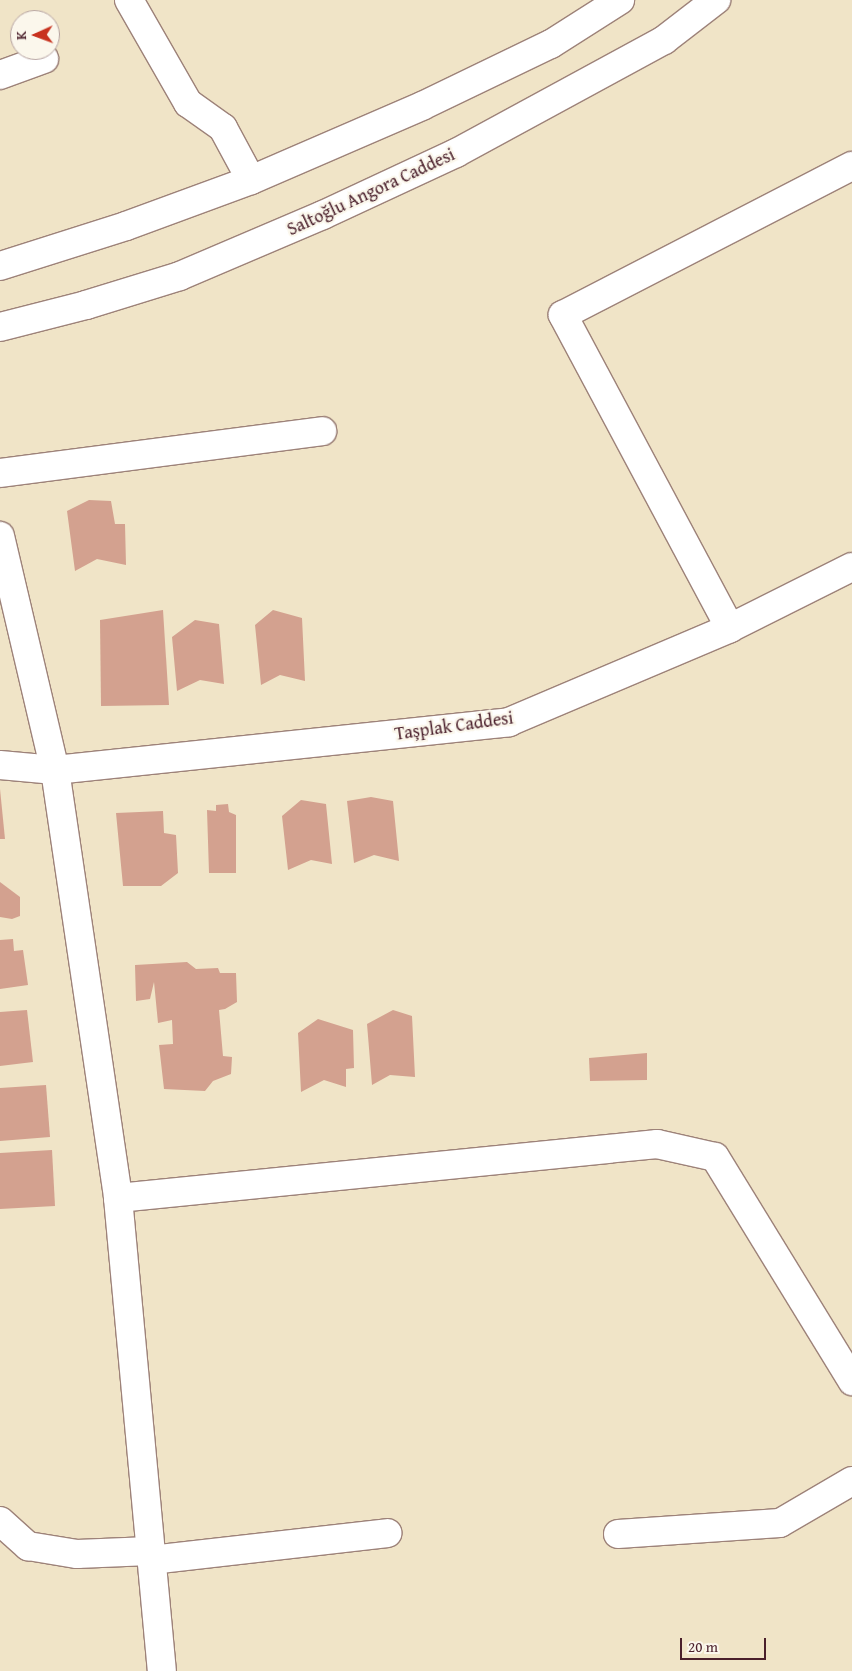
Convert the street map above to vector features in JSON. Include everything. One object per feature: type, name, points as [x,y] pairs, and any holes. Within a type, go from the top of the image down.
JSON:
[{"type":"street","points":[[129,0],[188,103],[223,128],[251,180]]},
{"type":"street","points":[[0,266],[126,226],[251,180],[422,106],[551,44],[620,0]]},
{"type":"street","name":"Saltoğlu Angora Caddesi","points":[[0,327],[86,305],[180,276],[323,215],[456,153],[655,45],[716,0]]},
{"type":"street","points":[[0,75],[41,60]]},
{"type":"street","points":[[730,628],[564,315],[852,166]]},
{"type":"street","points":[[0,473],[322,431]]},
{"type":"street","points":[[0,536],[55,770],[118,1198],[162,1671]]},
{"type":"street","name":"Taşplak Caddesi","points":[[0,765],[55,770],[509,722],[730,628],[852,567]]},
{"type":"street","points":[[118,1198],[657,1144],[715,1157],[852,1381]]},
{"type":"street","points":[[618,1534],[780,1523],[852,1481]]},
{"type":"street","points":[[0,1521],[28,1546],[77,1554],[151,1556],[387,1533]]},
{"type":"building","points":[[89,500],[111,501],[115,524],[125,524],[126,565],[97,559],[75,571],[67,511]]},
{"type":"building","points":[[163,610],[169,705],[101,706],[100,620]]},
{"type":"building","points":[[273,610],[302,618],[305,681],[280,675],[261,685],[255,625]]},
{"type":"building","points":[[195,620],[219,624],[224,684],[200,680],[177,691],[172,637]]},
{"type":"building","points":[[0,789],[5,839],[0,839]]},
{"type":"building","points":[[371,797],[393,801],[399,861],[374,855],[354,863],[347,801]]},
{"type":"building","points":[[301,800],[326,804],[332,864],[311,860],[288,870],[282,816]]},
{"type":"building","points":[[228,804],[229,812],[236,815],[236,873],[209,873],[207,810],[216,811],[216,805]]},
{"type":"building","points":[[163,811],[164,833],[176,835],[178,873],[161,886],[123,886],[116,813]]},
{"type":"building","points":[[0,882],[20,897],[20,916],[12,919],[0,917]]},
{"type":"building","points":[[13,939],[14,951],[23,950],[28,985],[0,989],[0,940]]},
{"type":"building","points":[[187,962],[196,969],[218,968],[220,973],[236,973],[237,1002],[225,1009],[219,1010],[223,1056],[232,1057],[231,1074],[213,1081],[205,1091],[164,1089],[159,1045],[173,1044],[172,1020],[158,1023],[154,982],[150,999],[136,1001],[135,965]]},
{"type":"building","points":[[27,1010],[33,1062],[0,1066],[0,1012]]},
{"type":"building","points":[[393,1010],[412,1016],[415,1077],[390,1075],[372,1085],[367,1024]]},
{"type":"building","points":[[318,1019],[353,1030],[354,1068],[346,1069],[346,1087],[324,1080],[301,1092],[298,1033]]},
{"type":"building","points":[[647,1053],[647,1080],[590,1081],[589,1058]]},
{"type":"building","points":[[46,1085],[50,1137],[0,1141],[0,1088]]},
{"type":"building","points":[[52,1150],[55,1206],[0,1209],[0,1153]]}]
